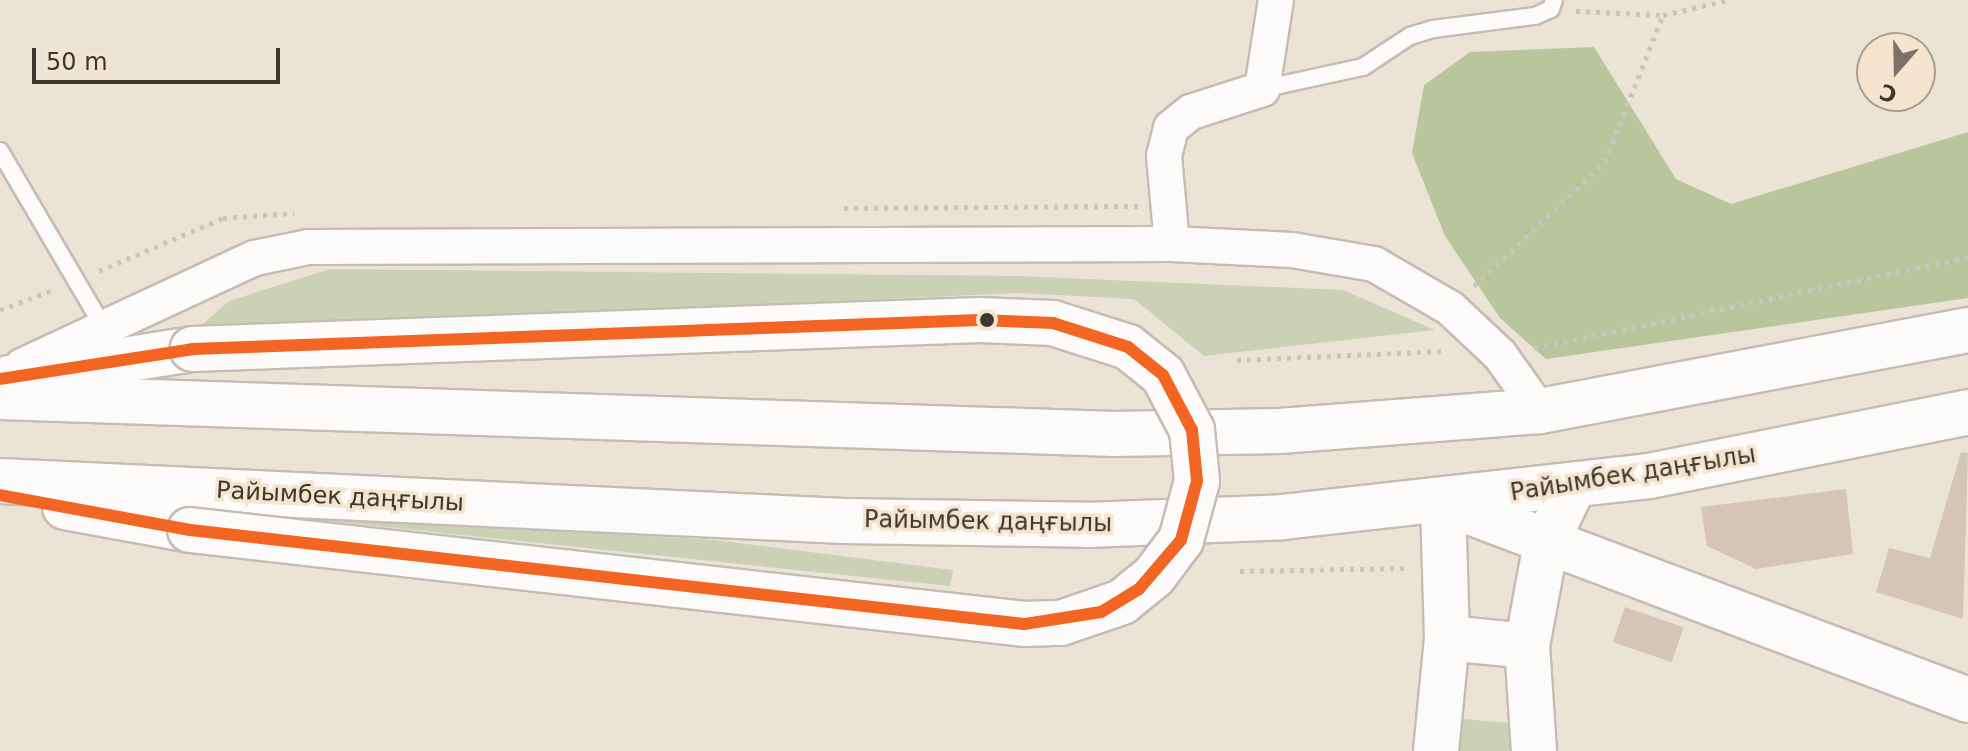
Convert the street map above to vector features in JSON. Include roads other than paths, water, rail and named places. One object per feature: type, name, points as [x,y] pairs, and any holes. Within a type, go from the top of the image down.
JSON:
[{"type":"main road","points":[[0,378],[193,349],[979,320],[1053,323],[1128,347],[1163,375],[1192,430],[1197,481],[1181,540],[1154,576],[1122,602],[1061,623],[1024,624],[190,530],[0,495]]},
{"type":"main road","points":[[0,397],[815,419],[1114,434],[1280,431],[1540,411],[1968,330]]},
{"type":"main road","name":"Райымбек даңғылы","points":[[0,481],[828,520],[1073,525],[1283,517],[1443,502],[1574,485],[1968,412]]},
{"type":"main road","points":[[1534,751],[1527,646],[1546,543],[1574,485]]},
{"type":"main road","points":[[1436,751],[1447,638],[1443,502],[1968,700]]},
{"type":"main road","points":[[1447,638],[1527,646]]},
{"type":"street","points":[[1172,244],[1164,156],[1171,128],[1191,112],[1262,89],[1276,0]]},
{"type":"street","points":[[0,378],[255,258],[308,247],[1172,244],[1292,250],[1374,264],[1450,308],[1500,355],[1540,411]]},
{"type":"lane","points":[[1262,89],[1363,67],[1433,29],[1553,5]]},
{"type":"lane","points":[[0,151],[104,328]]}]
